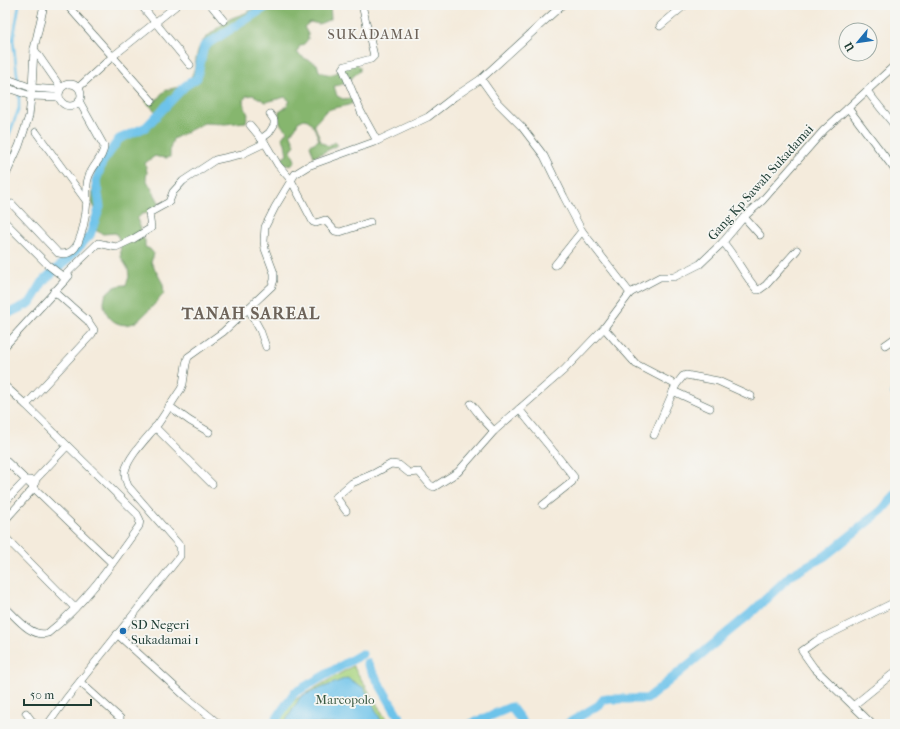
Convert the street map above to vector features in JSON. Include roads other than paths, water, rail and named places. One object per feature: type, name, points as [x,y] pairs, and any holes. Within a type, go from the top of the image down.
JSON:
[{"type":"street","points":[[5,177],[26,129],[29,116],[34,50],[44,5]]},
{"type":"street","points":[[68,5],[152,102]]},
{"type":"street","points":[[141,5],[190,65]]},
{"type":"street","points":[[79,87],[112,57],[177,5]]},
{"type":"street","points":[[211,5],[224,21]]},
{"type":"street","points":[[362,5],[374,56],[372,59],[345,66],[343,69],[361,112],[377,141]]},
{"type":"street","points":[[48,724],[117,634],[180,556],[180,546],[128,486],[125,478],[126,467],[142,441],[155,427],[183,384],[188,357],[223,332],[272,286],[274,274],[264,245],[265,227],[274,207],[295,174],[308,166],[377,141],[428,117],[481,79],[562,5]]},
{"type":"street","points":[[660,26],[685,5]]},
{"type":"street","points":[[34,50],[60,92],[62,103],[69,106],[76,104],[79,101],[81,94],[79,87],[70,83],[65,84],[60,92]]},
{"type":"street","name":"Gang Kp Sawah Sukadamai","points":[[630,294],[660,277],[674,277],[700,264],[724,242],[744,217],[762,201],[824,130],[895,65]]},
{"type":"street","points":[[5,78],[32,88],[60,92]]},
{"type":"street","points":[[346,511],[336,497],[357,480],[373,474],[391,464],[398,465],[409,473],[420,473],[430,485],[434,487],[458,472],[494,431],[564,370],[604,328],[630,294],[582,231],[544,156],[522,127],[498,103],[481,79]]},
{"type":"street","points":[[5,87],[31,96],[60,92]]},
{"type":"street","points":[[867,91],[895,126]]},
{"type":"street","points":[[12,204],[58,253],[63,255],[72,252],[75,248],[82,232],[87,203],[88,179],[104,151],[104,146],[79,101]]},
{"type":"street","points":[[848,108],[895,170]]},
{"type":"street","points":[[5,346],[64,278],[98,243],[116,247],[151,228],[149,214],[169,202],[173,192],[183,181],[214,160],[242,154],[263,141],[274,125],[274,120],[270,114]]},
{"type":"street","points":[[250,125],[263,141],[278,165],[291,180],[311,220],[314,223],[325,220],[335,231],[340,232],[370,222]]},
{"type":"street","points":[[36,132],[87,203]]},
{"type":"street","points":[[744,217],[760,235]]},
{"type":"street","points":[[5,222],[48,265],[64,278]]},
{"type":"street","points":[[555,265],[582,231]]},
{"type":"street","points":[[724,242],[758,290],[766,285],[797,250]]},
{"type":"street","points":[[64,278],[78,267]]},
{"type":"street","points":[[26,406],[94,330],[88,322],[54,291]]},
{"type":"street","points":[[248,308],[260,330],[266,348]]},
{"type":"street","points":[[604,328],[636,364],[710,408]]},
{"type":"street","points":[[885,345],[895,338]]},
{"type":"street","points":[[654,435],[675,388],[683,376],[686,375],[718,381],[751,396]]},
{"type":"street","points":[[5,386],[137,514],[140,520],[139,526],[112,563],[75,608],[48,633],[43,635],[31,631],[5,607]]},
{"type":"street","points":[[471,404],[494,431]]},
{"type":"street","points":[[169,406],[209,432]]},
{"type":"street","points":[[519,409],[574,478],[572,482],[543,505]]},
{"type":"street","points":[[155,427],[212,484]]},
{"type":"street","points":[[5,520],[34,488],[36,479],[68,446]]},
{"type":"street","points":[[5,460],[112,563]]},
{"type":"street","points":[[5,502],[26,480],[36,479]]},
{"type":"street","points":[[5,537],[75,608]]},
{"type":"street","points":[[872,724],[814,668],[802,652],[816,641],[895,602]]},
{"type":"street","points":[[117,634],[186,697],[219,724]]},
{"type":"street","points":[[853,706],[895,672]]},
{"type":"street","points":[[81,680],[121,717]]},
{"type":"street","points":[[26,713],[34,724]]},
{"type":"water","name":"Marcopolo","points":[[347,678],[364,688],[383,724],[284,724],[301,696]]},
{"type":"waterway","points":[[18,82],[13,40],[19,5]]},
{"type":"waterway","points":[[5,315],[30,303],[44,280],[69,258],[90,235],[100,207],[96,181],[102,163],[119,139],[146,127],[185,86],[197,78],[204,46],[269,5]]},
{"type":"waterway","points":[[5,146],[19,108],[19,93]]},
{"type":"waterway","points":[[567,724],[599,705],[604,699],[647,699],[750,614],[791,575],[825,556],[882,510],[895,495]]},
{"type":"waterway","points":[[273,724],[294,693],[362,654]]},
{"type":"waterway","points":[[367,663],[403,724]]},
{"type":"waterway","points":[[471,724],[511,707],[524,724]]},
{"type":"place","name":"SD Negeri Sukadamai 1","points":[[123,631]]},
{"type":"district","name":"SUKADAMAI","points":[[374,34]]},
{"type":"district","name":"TANAH SAREAL","points":[[251,313]]}]
